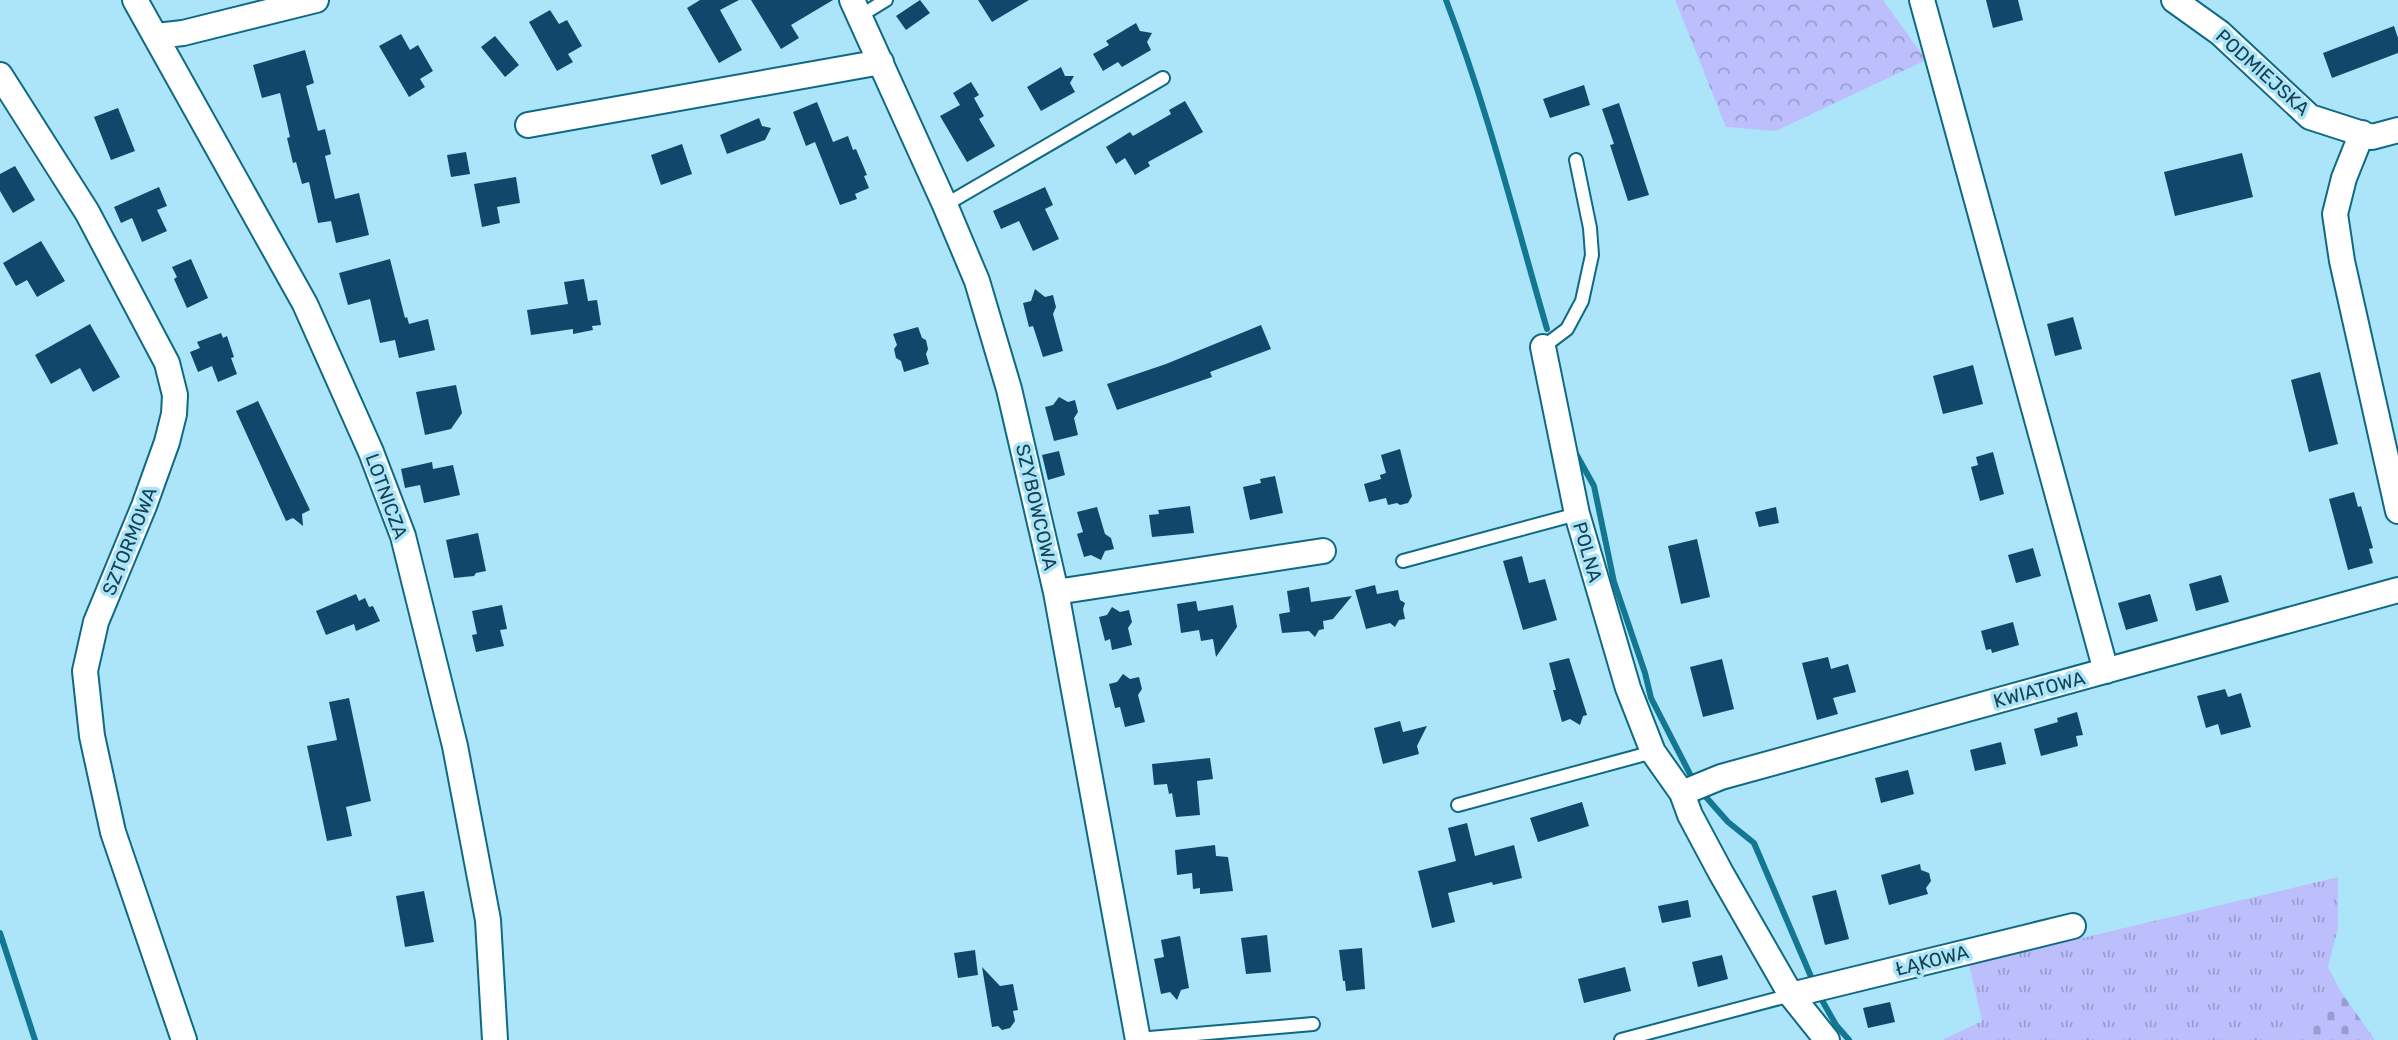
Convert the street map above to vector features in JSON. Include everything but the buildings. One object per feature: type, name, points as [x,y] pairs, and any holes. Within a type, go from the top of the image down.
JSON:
[{"type":"street","name":"LOTNICZA","points":[[135,0],[305,304],[371,452],[403,536],[455,746],[488,920],[495,1040]]},
{"type":"street","points":[[156,36],[183,33],[316,0]]},
{"type":"street","points":[[1922,0],[2106,671]]},
{"type":"street","name":"PODMIEJSKA","points":[[2174,0],[2220,33],[2310,117],[2372,137],[2398,130]]},
{"type":"street","name":"SZYBOWCOWA","points":[[856,8],[946,205],[977,281],[1009,389],[1056,592],[1138,1040]]},
{"type":"street","points":[[528,125],[881,62]]},
{"type":"street","name":"SZTORMOWA","points":[[0,75],[87,212],[167,363],[172,379],[174,414],[167,442],[96,622],[85,671],[92,736],[113,832],[184,1040]]},
{"type":"street","points":[[2362,134],[2344,178],[2334,214],[2398,511]]},
{"type":"street","name":"POLNA","points":[[1543,347],[1577,514],[1628,688],[1653,752],[1682,793],[1690,815],[1721,873],[1791,995],[1827,1040]]},
{"type":"street","points":[[1056,592],[1323,551]]},
{"type":"street","name":"KWIATOWA","points":[[1682,793],[1721,777],[2398,590]]},
{"type":"street","name":"ŁĄKOWA","points":[[1791,995],[2073,926]]},
{"type":"lane","points":[[856,8],[886,0]]},
{"type":"lane","points":[[946,205],[1163,78]]},
{"type":"lane","points":[[1543,347],[1567,330],[1582,301],[1592,255],[1590,228],[1576,160]]},
{"type":"lane","points":[[1403,561],[1577,514]]},
{"type":"lane","points":[[1458,805],[1653,752]]},
{"type":"lane","points":[[1621,1040],[1791,995]]},
{"type":"lane","points":[[1138,1040],[1313,1024]]},
{"type":"green space","points":[[1675,0],[1883,0],[1926,60],[1776,131],[1726,127]]},
{"type":"green space","points":[[2338,877],[2338,928],[2328,967],[2341,992],[2285,1040],[1942,1040],[1982,1021],[1969,965]]},
{"type":"green space","points":[[2341,992],[2375,1040],[2285,1040]]},
{"type":"waterway","points":[[1446,0],[1488,122],[1547,329]]},
{"type":"waterway","points":[[1575,452],[1594,486],[1614,582],[1651,698],[1691,776]]},
{"type":"waterway","points":[[1705,796],[1728,822],[1754,843],[1812,979]]},
{"type":"waterway","points":[[0,933],[35,1040]]},
{"type":"waterway","points":[[1823,1002],[1836,1025],[1849,1040]]}]
